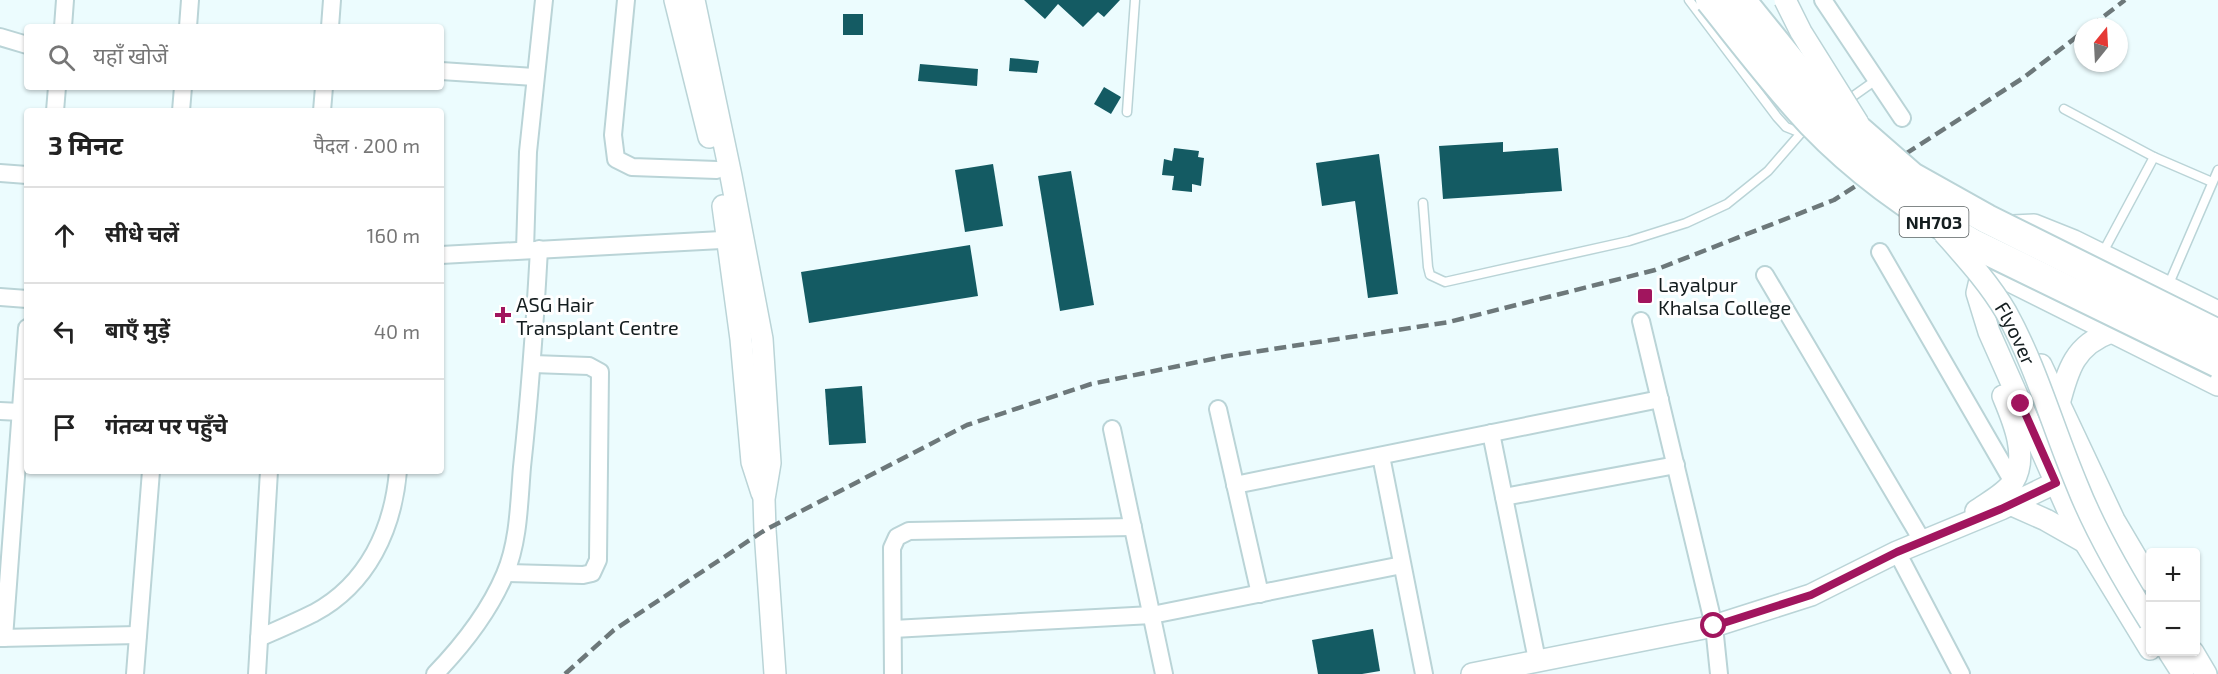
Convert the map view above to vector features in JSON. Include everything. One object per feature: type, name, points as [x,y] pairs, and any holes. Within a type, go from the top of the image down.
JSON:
[{"type":"highway","name":"Flyover","points":[[1710,0],[1812,123],[1858,166],[1935,222],[1972,243],[2218,363]]},
{"type":"highway","name":"NH703","points":[[1742,0],[1817,94],[1912,177],[1988,219],[2218,334]]},
{"type":"street","points":[[63,24],[65,0]]},
{"type":"street","points":[[188,24],[190,0]]},
{"type":"street","points":[[330,24],[332,0]]},
{"type":"street","points":[[435,674],[460,648],[489,605],[506,573],[516,527],[533,364],[528,152],[544,0]]},
{"type":"street","points":[[626,0],[613,135],[616,159],[632,167],[717,170]]},
{"type":"street","points":[[1785,0],[1801,32],[1852,111],[1865,136]]},
{"type":"street","points":[[1823,0],[1902,118]]},
{"type":"street","points":[[679,2],[717,170],[736,239]]},
{"type":"street","points":[[679,2],[736,239],[753,462],[764,499],[775,674]]},
{"type":"street","points":[[0,37],[24,44]]},
{"type":"street","points":[[444,71],[534,78]]},
{"type":"street","points":[[55,108],[57,90]]},
{"type":"street","points":[[181,108],[183,90]]},
{"type":"street","points":[[322,108],[324,90]]},
{"type":"street","points":[[0,174],[24,175]]},
{"type":"street","name":"Flyover","points":[[1935,222],[1975,268],[2005,311],[2026,354],[2078,488],[2101,536],[2146,613]]},
{"type":"street","points":[[2146,642],[2086,543],[2056,483],[1981,309],[1977,293],[1982,267],[1995,240],[2013,226],[2034,225],[2102,255],[2218,312]]},
{"type":"street","points":[[444,255],[736,239]]},
{"type":"street","points":[[1880,252],[2013,483]]},
{"type":"street","points":[[1982,267],[2218,385]]},
{"type":"street","points":[[1982,267],[2011,302],[2114,520],[2146,573]]},
{"type":"street","points":[[1765,275],[1923,542]]},
{"type":"street","points":[[0,297],[24,300]]},
{"type":"street","points":[[1943,533],[2013,483],[2020,453],[2013,422],[1977,336],[1981,309]]},
{"type":"street","points":[[1641,321],[1714,626],[1719,674]]},
{"type":"street","points":[[2059,404],[2071,366],[2079,353],[2092,339],[2111,332]]},
{"type":"street","points":[[506,573],[583,575],[592,573],[598,560],[600,372],[589,366],[533,364]]},
{"type":"street","points":[[24,370],[6,533],[2,638],[138,635]]},
{"type":"street","points":[[1235,485],[1660,399]]},
{"type":"street","points":[[1218,409],[1260,594]]},
{"type":"street","points":[[0,411],[21,412]]},
{"type":"street","points":[[1112,429],[1164,674]]},
{"type":"street","points":[[1491,434],[1537,660]]},
{"type":"street","points":[[1381,456],[1424,674]]},
{"type":"street","points":[[1504,497],[1676,465]]},
{"type":"street","points":[[1472,674],[1495,672],[1537,660],[1714,626],[1811,595],[1897,552],[2012,505],[2088,467]]},
{"type":"street","points":[[135,674],[151,474]]},
{"type":"street","points":[[256,674],[269,474]]},
{"type":"street","points":[[259,638],[316,612],[360,577],[384,539],[396,495],[398,474]]},
{"type":"street","points":[[2012,505],[2064,529],[2086,543]]},
{"type":"street","points":[[893,674],[892,548],[897,537],[909,531],[1133,527]]},
{"type":"street","points":[[1897,552],[1961,674]]},
{"type":"street","points":[[893,629],[1152,615],[1402,565]]},
{"type":"street","points":[[2155,656],[2166,674]]},
{"type":"street","points":[[2172,656],[2183,674]]},
{"type":"street","points":[[2196,656],[2206,674]]},
{"type":"lane","points":[[1127,112],[1135,0]]},
{"type":"lane","points":[[1689,0],[1777,117],[1786,126],[1801,133]]},
{"type":"lane","points":[[1829,113],[1876,80]]},
{"type":"lane","points":[[2064,108],[2154,157],[2212,182]]},
{"type":"lane","points":[[1423,203],[1430,275],[1445,282],[1629,241],[1686,223],[1727,204],[1768,171],[1801,133],[1820,120]]},
{"type":"lane","points":[[2102,255],[2154,157]]},
{"type":"lane","points":[[2168,287],[2218,170]]},
{"type":"building","points":[[1024,0],[1120,0],[1104,17],[1098,12],[1083,27],[1058,4],[1045,19]]},
{"type":"building","points":[[843,14],[863,14],[863,35],[843,35]]},
{"type":"building","points":[[1010,58],[1039,61],[1037,73],[1009,71]]},
{"type":"building","points":[[920,64],[978,69],[977,86],[918,81]]},
{"type":"building","points":[[1104,87],[1121,97],[1111,114],[1094,104]]},
{"type":"building","points":[[1503,142],[1503,152],[1558,148],[1562,191],[1443,199],[1439,146]]},
{"type":"building","points":[[1174,148],[1199,151],[1198,157],[1204,158],[1201,186],[1192,184],[1192,192],[1172,190],[1174,176],[1162,175],[1164,159],[1172,161]]},
{"type":"building","points":[[1379,154],[1398,294],[1368,298],[1355,201],[1322,206],[1316,163]]},
{"type":"building","points":[[993,164],[1003,226],[965,232],[955,170]]},
{"type":"building","points":[[1071,171],[1094,305],[1060,311],[1038,176]]},
{"type":"building","points":[[970,245],[978,296],[809,323],[801,272]]},
{"type":"building","points":[[862,386],[866,443],[829,445],[825,389]]},
{"type":"building","points":[[1373,629],[1380,671],[1362,674],[1318,674],[1312,640]]},
{"type":"railway","points":[[2102,18],[2125,0]]},
{"type":"railway","points":[[565,674],[614,630],[765,530],[967,425],[1091,384],[1227,356],[1449,322],[1655,270],[1834,200],[2023,78],[2074,39]]},
{"type":"place","name":"Layalpur Khalsa College","points":[[1645,296]]},
{"type":"place","name":"ASG Hair Transplant Centre","points":[[503,315]]},
{"type":"route","points":[[1714,626],[1811,595],[1897,552],[2001,509],[2056,483],[2021,404]]}]
